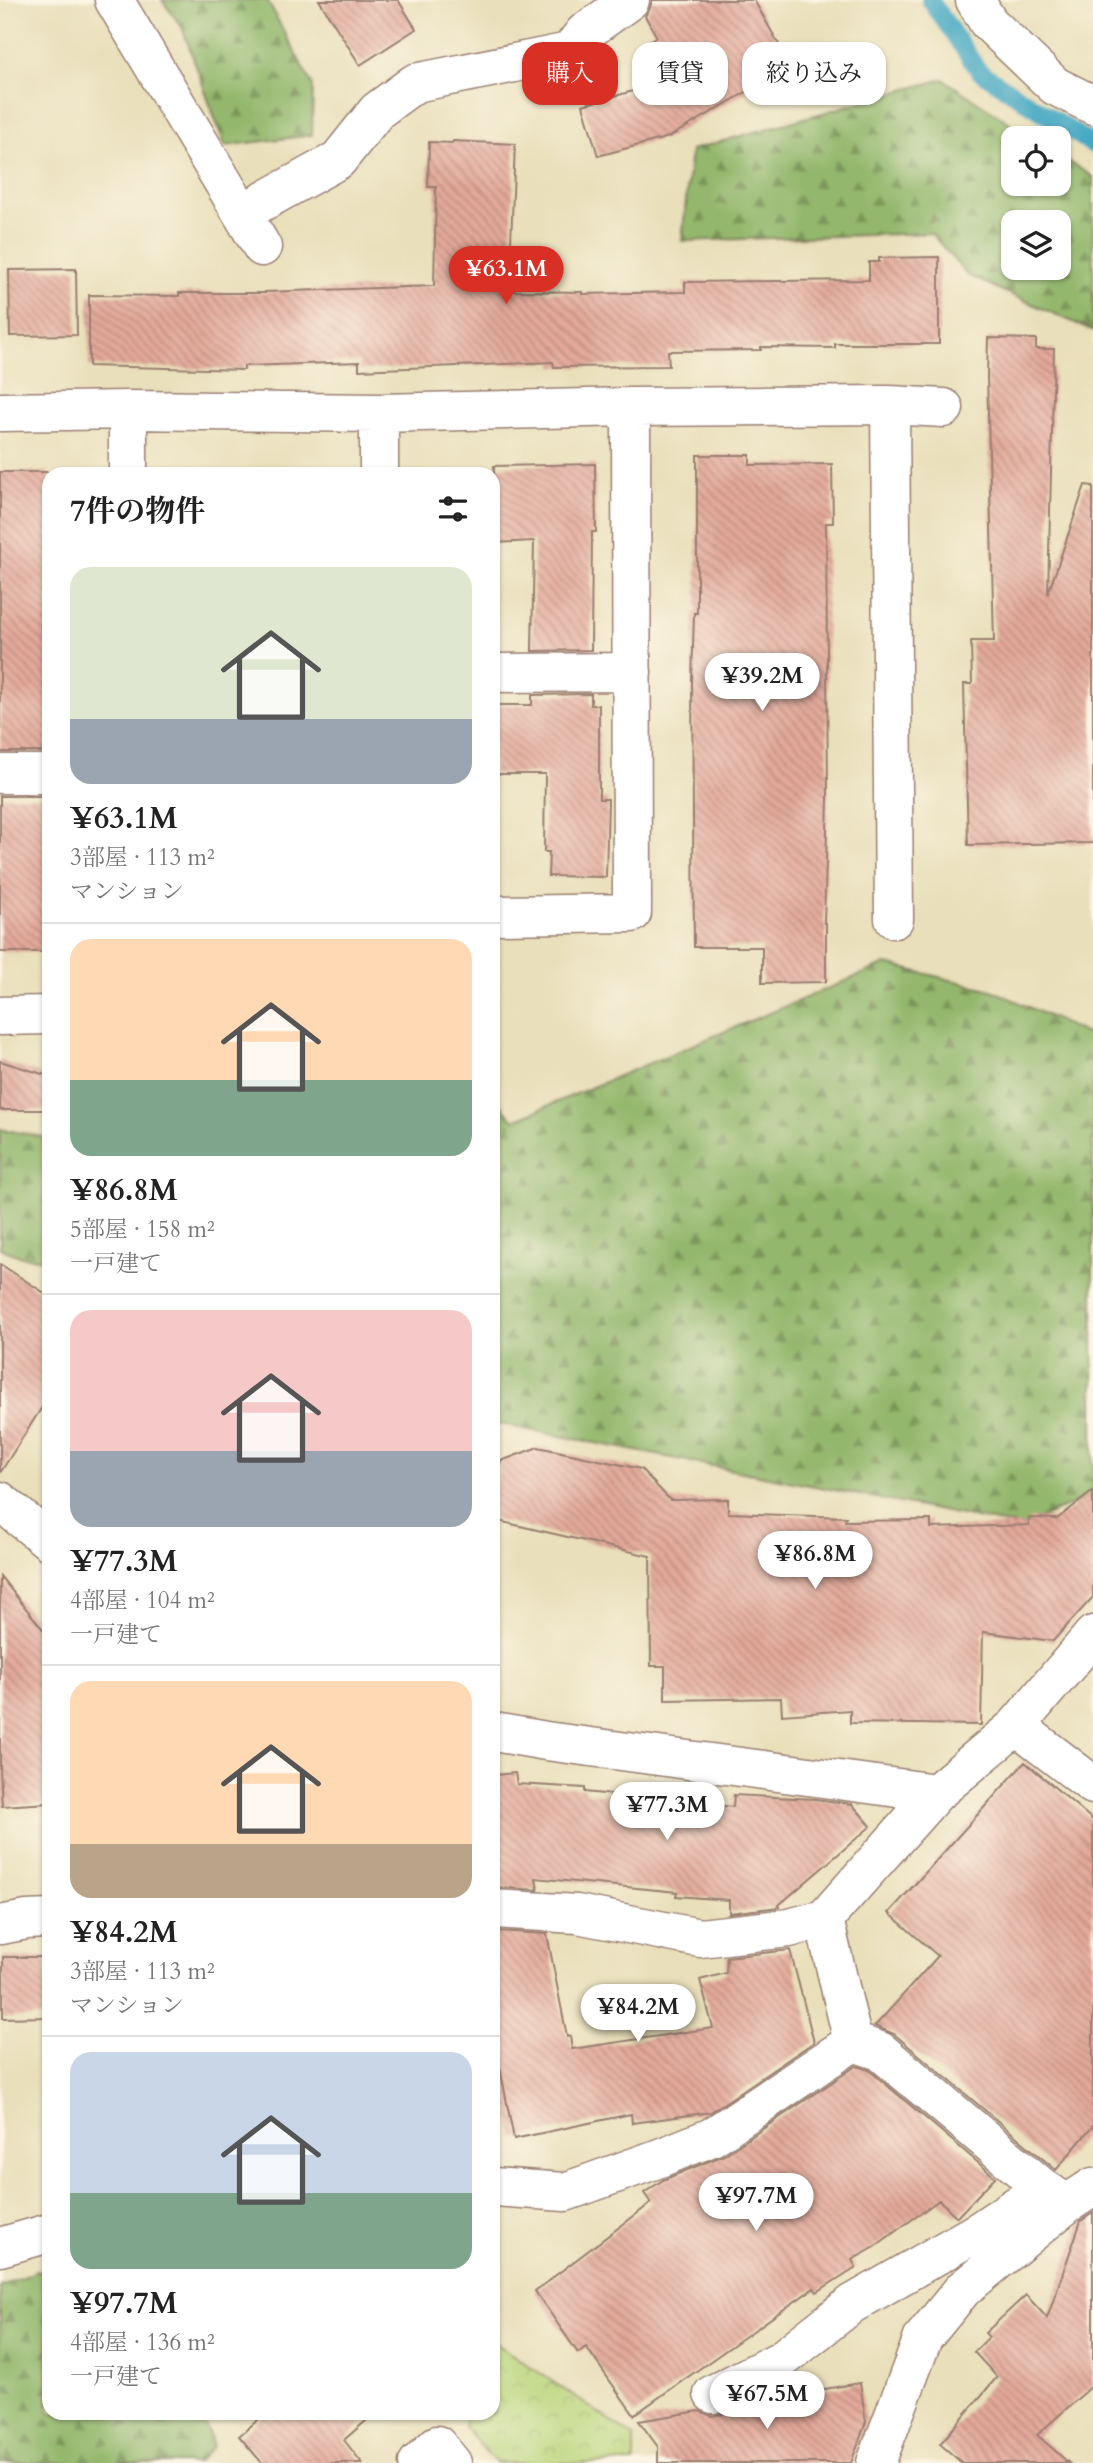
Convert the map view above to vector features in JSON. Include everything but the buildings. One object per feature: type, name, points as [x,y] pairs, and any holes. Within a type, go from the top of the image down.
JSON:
[{"type":"street","points":[[114,0],[262,247]]},
{"type":"street","points":[[242,213],[338,160],[377,111],[415,83],[569,52],[584,33],[630,0]]},
{"type":"street","points":[[975,0],[988,22],[1055,86],[1093,105]]},
{"type":"street","points":[[890,405],[894,919]]},
{"type":"street","points":[[0,412],[128,410],[379,413],[890,405],[944,408]]},
{"type":"street","points":[[500,915],[632,913],[631,407]]},
{"type":"street","points":[[128,410],[128,467]]},
{"type":"street","points":[[379,413],[379,467]]},
{"type":"street","points":[[500,673],[632,672]]},
{"type":"street","points":[[0,774],[42,774]]},
{"type":"street","points":[[0,1016],[42,1015]]},
{"type":"street","points":[[0,1501],[42,1535]]},
{"type":"street","points":[[500,1909],[577,1914],[699,1938],[789,1928],[824,1919],[936,1793],[1016,1726],[1093,1635]]},
{"type":"street","points":[[1016,1726],[1093,1785]]},
{"type":"street","points":[[500,1733],[936,1793]]},
{"type":"street","points":[[0,1925],[42,1919]]},
{"type":"street","points":[[824,1919],[853,2042]]},
{"type":"street","points":[[500,2187],[565,2192],[712,2137],[853,2042]]},
{"type":"street","points":[[853,2042],[880,2051],[1068,2193]]},
{"type":"street","points":[[713,2394],[781,2360],[852,2304],[979,2231],[1068,2193]]},
{"type":"street","points":[[876,2463],[923,2338],[963,2289],[1068,2193]]},
{"type":"street","points":[[0,2247],[42,2234]]},
{"type":"street","points":[[418,2463],[437,2445],[452,2463]]},
{"type":"green space","points":[[162,0],[267,0],[313,86],[312,135],[225,146],[182,27]]},
{"type":"green space","points":[[943,79],[1015,126],[1001,126],[1001,196],[1071,196],[1071,163],[1093,177],[1093,331],[967,275],[931,233],[682,241],[691,150],[851,105],[886,105],[886,95]]},
{"type":"green space","points":[[886,964],[992,990],[1093,1037],[1093,1494],[1022,1527],[500,1424],[500,1104],[514,1120]]},
{"type":"green space","points":[[0,1129],[42,1137],[42,1258],[22,1257],[0,1248]]},
{"type":"green space","points":[[37,2271],[42,2273],[42,2420],[204,2420],[213,2446],[197,2463],[0,2463],[0,2286]]},
{"type":"green space","points":[[500,2346],[634,2437],[634,2463],[496,2463],[464,2427],[466,2420],[500,2420]]},
{"type":"waterway","points":[[930,0],[979,71],[1093,145]]}]
